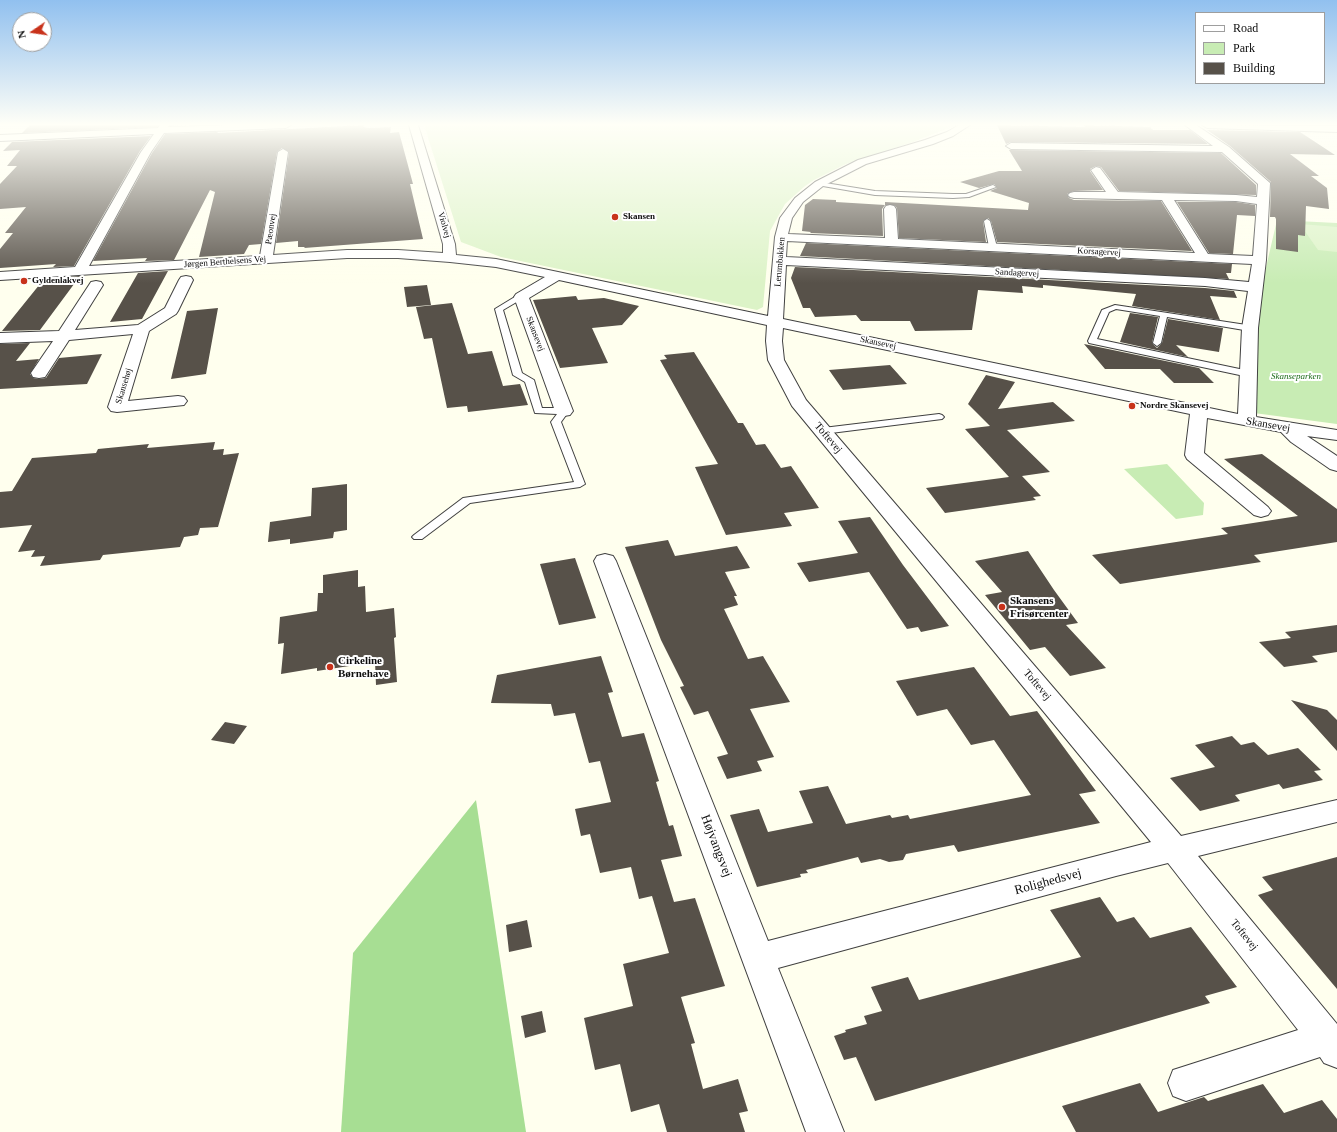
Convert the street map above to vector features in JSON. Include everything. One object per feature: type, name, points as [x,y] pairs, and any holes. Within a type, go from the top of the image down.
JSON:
[{"type":"street","points":[[80,271],[132,178]]},
{"type":"street","name":"Pæonvej","points":[[266,259],[280,178]]},
{"type":"street","name":"Violvej","points":[[430,178],[449,244],[450,258]]},
{"type":"street","name":"Lerumbakken","points":[[776,322],[781,237],[786,218],[799,200],[819,184],[830,178]]},
{"type":"street","points":[[1102,178],[1115,196]]},
{"type":"street","points":[[1247,421],[1250,374],[1250,328],[1259,260],[1264,183],[1258,178]]},
{"type":"street","points":[[1074,195],[1236,198],[1262,201]]},
{"type":"street","points":[[1166,197],[1204,257]]},
{"type":"street","points":[[890,209],[892,242]]},
{"type":"street","name":"Korsagervej","points":[[781,237],[1259,260]]},
{"type":"street","name":"Jørgen Berthelsens Vej","points":[[0,276],[347,254],[398,254],[450,258]]},
{"type":"street","name":"Skansevej","points":[[450,258],[496,263],[1199,412],[1287,428],[1337,435]]},
{"type":"street","name":"Sandagervej","points":[[779,260],[1205,282],[1255,287]]},
{"type":"street","points":[[520,297],[557,276]]},
{"type":"street","points":[[0,338],[64,336],[142,330],[171,311],[186,280]]},
{"type":"street","points":[[40,373],[96,285]]},
{"type":"street","name":"Skansevej","points":[[520,297],[564,411]]},
{"type":"street","name":"Toftevej","points":[[776,322],[774,341],[776,360],[798,402],[1174,849],[1332,1045],[1186,1083]]},
{"type":"street","name":"Skansehøj","points":[[142,330],[117,408],[178,401]]},
{"type":"street","points":[[1199,412],[1194,455],[1262,511]]},
{"type":"street","points":[[1287,428],[1298,438],[1337,465]]},
{"type":"street","name":"Højvangsvej","points":[[605,561],[760,958],[825,1132]]},
{"type":"street","name":"Rolighedsvej","points":[[760,958],[1174,849],[1337,811]]},
{"type":"lane","points":[[819,184],[875,193],[953,196],[967,196],[993,187]]},
{"type":"lane","points":[[987,221],[993,247]]},
{"type":"lane","points":[[520,297],[499,309],[518,375],[529,380],[538,412],[564,411]]},
{"type":"lane","points":[[1250,328],[1115,307],[1106,310],[1092,341],[1250,374]]},
{"type":"lane","points":[[1157,343],[1164,314]]},
{"type":"lane","points":[[418,537],[467,500],[580,484],[556,422],[564,411]]},
{"type":"lane","points":[[823,431],[939,417]]},
{"type":"green space","points":[[441,178],[818,178],[805,186],[785,204],[770,231],[763,307],[757,310],[501,257],[461,242]]},
{"type":"green space","name":"Skanseparken","points":[[1277,220],[1337,223],[1337,424],[1254,413],[1257,306]]},
{"type":"green space","points":[[1300,224],[1337,227],[1337,252],[1318,250]]},
{"type":"green space","points":[[1167,464],[1204,503],[1203,515],[1176,519],[1124,469]]},
{"type":"green space","points":[[476,800],[526,1132],[341,1132],[353,953]]},
{"type":"building","points":[[6,178],[125,178],[74,266],[53,267],[56,264],[0,268],[0,249],[13,233],[5,233],[26,207],[0,209],[0,184]]},
{"type":"building","points":[[138,178],[273,178],[261,244],[249,245],[244,254],[199,257],[215,192],[210,190],[174,260],[145,261],[147,258],[93,261]]},
{"type":"building","points":[[285,178],[411,178],[413,184],[410,184],[423,239],[304,248],[305,247],[298,247],[298,241],[276,243]]},
{"type":"building","points":[[975,178],[1095,178],[1103,190],[1074,191],[1067,194],[1069,198],[1074,200],[1161,201],[1192,251],[997,242],[991,221],[988,218],[983,221],[986,242],[899,238],[897,208],[894,205],[885,205],[885,202],[1028,210],[1029,203],[990,191],[997,188],[994,184],[979,188],[960,182]]},
{"type":"building","points":[[1109,178],[1248,178],[1256,185],[1256,195],[1119,191]]},
{"type":"building","points":[[1266,178],[1313,178],[1327,188],[1329,209],[1306,206],[1305,236],[1298,235],[1298,252],[1276,249],[1276,219],[1275,217],[1270,217],[1271,182]]},
{"type":"building","points":[[813,199],[885,205],[882,209],[883,236],[810,233],[811,232],[802,231],[805,205]]},
{"type":"building","points":[[1177,202],[1236,202],[1255,205],[1255,216],[1237,215],[1233,254],[1209,253]]},
{"type":"building","points":[[806,243],[1232,264],[1231,273],[1226,273],[1229,279],[800,256]]},
{"type":"building","points":[[795,267],[1205,288],[1234,291],[1237,298],[1210,296],[1220,320],[1132,306],[1136,294],[1043,285],[1043,288],[1022,286],[1023,293],[978,290],[972,330],[915,331],[910,321],[861,321],[856,315],[815,317],[810,308],[803,308],[791,278]]},
{"type":"building","points":[[168,271],[142,319],[110,322],[138,273]]},
{"type":"building","points":[[80,276],[40,330],[2,331],[44,279]]},
{"type":"building","points":[[427,285],[431,305],[407,307],[404,287]]},
{"type":"building","points":[[576,296],[578,300],[604,298],[639,306],[622,325],[592,328],[608,363],[560,368],[533,300]]},
{"type":"building","points":[[452,303],[468,354],[492,351],[503,386],[520,384],[528,405],[468,412],[467,406],[447,408],[432,338],[424,339],[416,307]]},
{"type":"building","points":[[218,308],[206,374],[171,379],[187,311]]},
{"type":"building","points":[[1130,313],[1158,317],[1152,343],[1157,348],[1162,343],[1168,319],[1223,328],[1219,352],[1176,345],[1188,357],[1120,342]]},
{"type":"building","points":[[30,343],[16,361],[39,359],[30,374],[33,378],[39,379],[46,378],[59,358],[102,354],[87,384],[0,389],[0,344]]},
{"type":"building","points":[[1084,344],[1199,368],[1214,383],[1174,383],[1160,369],[1105,369]]},
{"type":"building","points":[[694,352],[738,423],[743,423],[756,445],[765,444],[781,468],[791,466],[819,508],[784,513],[792,526],[726,535],[695,467],[718,464],[660,360],[667,359],[664,355]]},
{"type":"building","points":[[890,365],[907,384],[843,390],[829,370]]},
{"type":"building","points":[[986,375],[1015,382],[998,409],[1053,402],[1075,421],[1007,430],[1050,472],[1022,476],[1041,496],[1033,497],[1036,500],[945,513],[926,488],[1009,477],[965,429],[990,426],[968,404]]},
{"type":"building","points":[[215,442],[213,450],[224,449],[223,455],[239,453],[218,527],[200,528],[198,535],[184,537],[180,547],[103,555],[100,560],[40,566],[45,556],[31,557],[35,550],[18,552],[32,525],[0,528],[0,492],[12,491],[32,458],[96,453],[98,449],[149,444],[147,448]]},
{"type":"building","points":[[1262,454],[1337,509],[1337,542],[1254,555],[1261,562],[1120,584],[1092,555],[1228,534],[1221,528],[1298,516],[1224,459]]},
{"type":"building","points":[[347,484],[347,530],[334,532],[333,538],[290,544],[290,539],[268,542],[270,522],[311,516],[312,488]]},
{"type":"building","points":[[870,517],[903,565],[949,626],[921,632],[918,627],[907,629],[869,572],[809,582],[797,563],[858,553],[838,521]]},
{"type":"building","points":[[668,540],[675,556],[737,546],[750,568],[725,572],[737,596],[734,596],[738,605],[724,609],[748,659],[763,656],[790,702],[750,709],[774,757],[757,761],[762,771],[727,779],[717,757],[728,754],[708,711],[694,715],[680,687],[684,686],[661,640],[625,547]]},
{"type":"building","points":[[1028,551],[1078,623],[1066,625],[1106,668],[1070,676],[1045,647],[1030,650],[985,595],[1002,592],[975,561]]},
{"type":"building","points":[[575,558],[596,618],[559,625],[540,564]]},
{"type":"building","points":[[358,570],[358,587],[365,586],[366,612],[394,608],[396,637],[394,638],[397,682],[376,685],[375,662],[317,671],[317,668],[281,674],[284,643],[278,644],[280,617],[317,611],[318,593],[323,593],[323,575]]},
{"type":"building","points":[[1337,625],[1337,652],[1312,656],[1318,662],[1284,667],[1259,642],[1291,638],[1285,632]]},
{"type":"building","points":[[601,656],[613,692],[608,693],[622,737],[644,733],[659,781],[656,782],[669,826],[673,825],[682,856],[661,860],[674,902],[695,898],[725,986],[681,997],[695,1043],[691,1044],[703,1089],[738,1079],[748,1111],[739,1113],[745,1132],[667,1132],[659,1104],[631,1112],[620,1064],[595,1070],[584,1018],[633,1006],[623,964],[669,953],[652,896],[639,899],[631,867],[600,873],[590,834],[581,836],[575,809],[611,802],[600,761],[589,763],[575,713],[554,716],[551,704],[491,703],[497,675]]},
{"type":"building","points":[[974,667],[1010,716],[1037,711],[1096,791],[1079,794],[1100,823],[958,852],[954,845],[906,854],[903,860],[889,862],[880,859],[861,863],[858,857],[806,870],[808,873],[800,874],[801,877],[757,887],[730,815],[759,809],[768,832],[813,823],[799,791],[828,786],[846,824],[890,815],[892,818],[908,815],[910,819],[1031,795],[994,740],[971,745],[947,709],[917,716],[896,681]]},
{"type":"building","points":[[1291,700],[1327,710],[1337,720],[1337,751]]},
{"type":"building","points":[[225,722],[247,726],[234,744],[211,740]]},
{"type":"building","points":[[1232,736],[1241,745],[1254,742],[1268,755],[1298,748],[1321,770],[1314,771],[1323,780],[1283,789],[1279,784],[1235,795],[1240,801],[1200,811],[1170,778],[1215,767],[1195,745]]},
{"type":"building","points":[[1337,857],[1337,989],[1258,895],[1273,890],[1262,877]]},
{"type":"building","points":[[1100,897],[1117,922],[1134,917],[1150,938],[1191,927],[1237,987],[1205,996],[1210,1003],[875,1101],[856,1057],[844,1060],[834,1036],[846,1032],[845,1030],[867,1024],[864,1016],[882,1011],[871,987],[908,977],[919,1000],[1081,957],[1050,910]]},
{"type":"building","points":[[527,920],[532,947],[509,952],[506,925]]},
{"type":"building","points":[[542,1011],[546,1032],[525,1038],[521,1016]]},
{"type":"building","points":[[1140,1083],[1158,1112],[1204,1097],[1208,1101],[1263,1084],[1284,1113],[1322,1100],[1337,1119],[1337,1132],[1076,1132],[1062,1106]]},
{"type":"place","name":"Skansen","points":[[615,217]]},
{"type":"place","name":"Gyldenlakvej","points":[[24,281]]},
{"type":"place","name":"Nordre Skansevej","points":[[1132,406]]},
{"type":"place","name":"Skansens Frisørcenter","points":[[1002,607]]},
{"type":"place","name":"Cirkeline Børnehave","points":[[330,667]]}]
